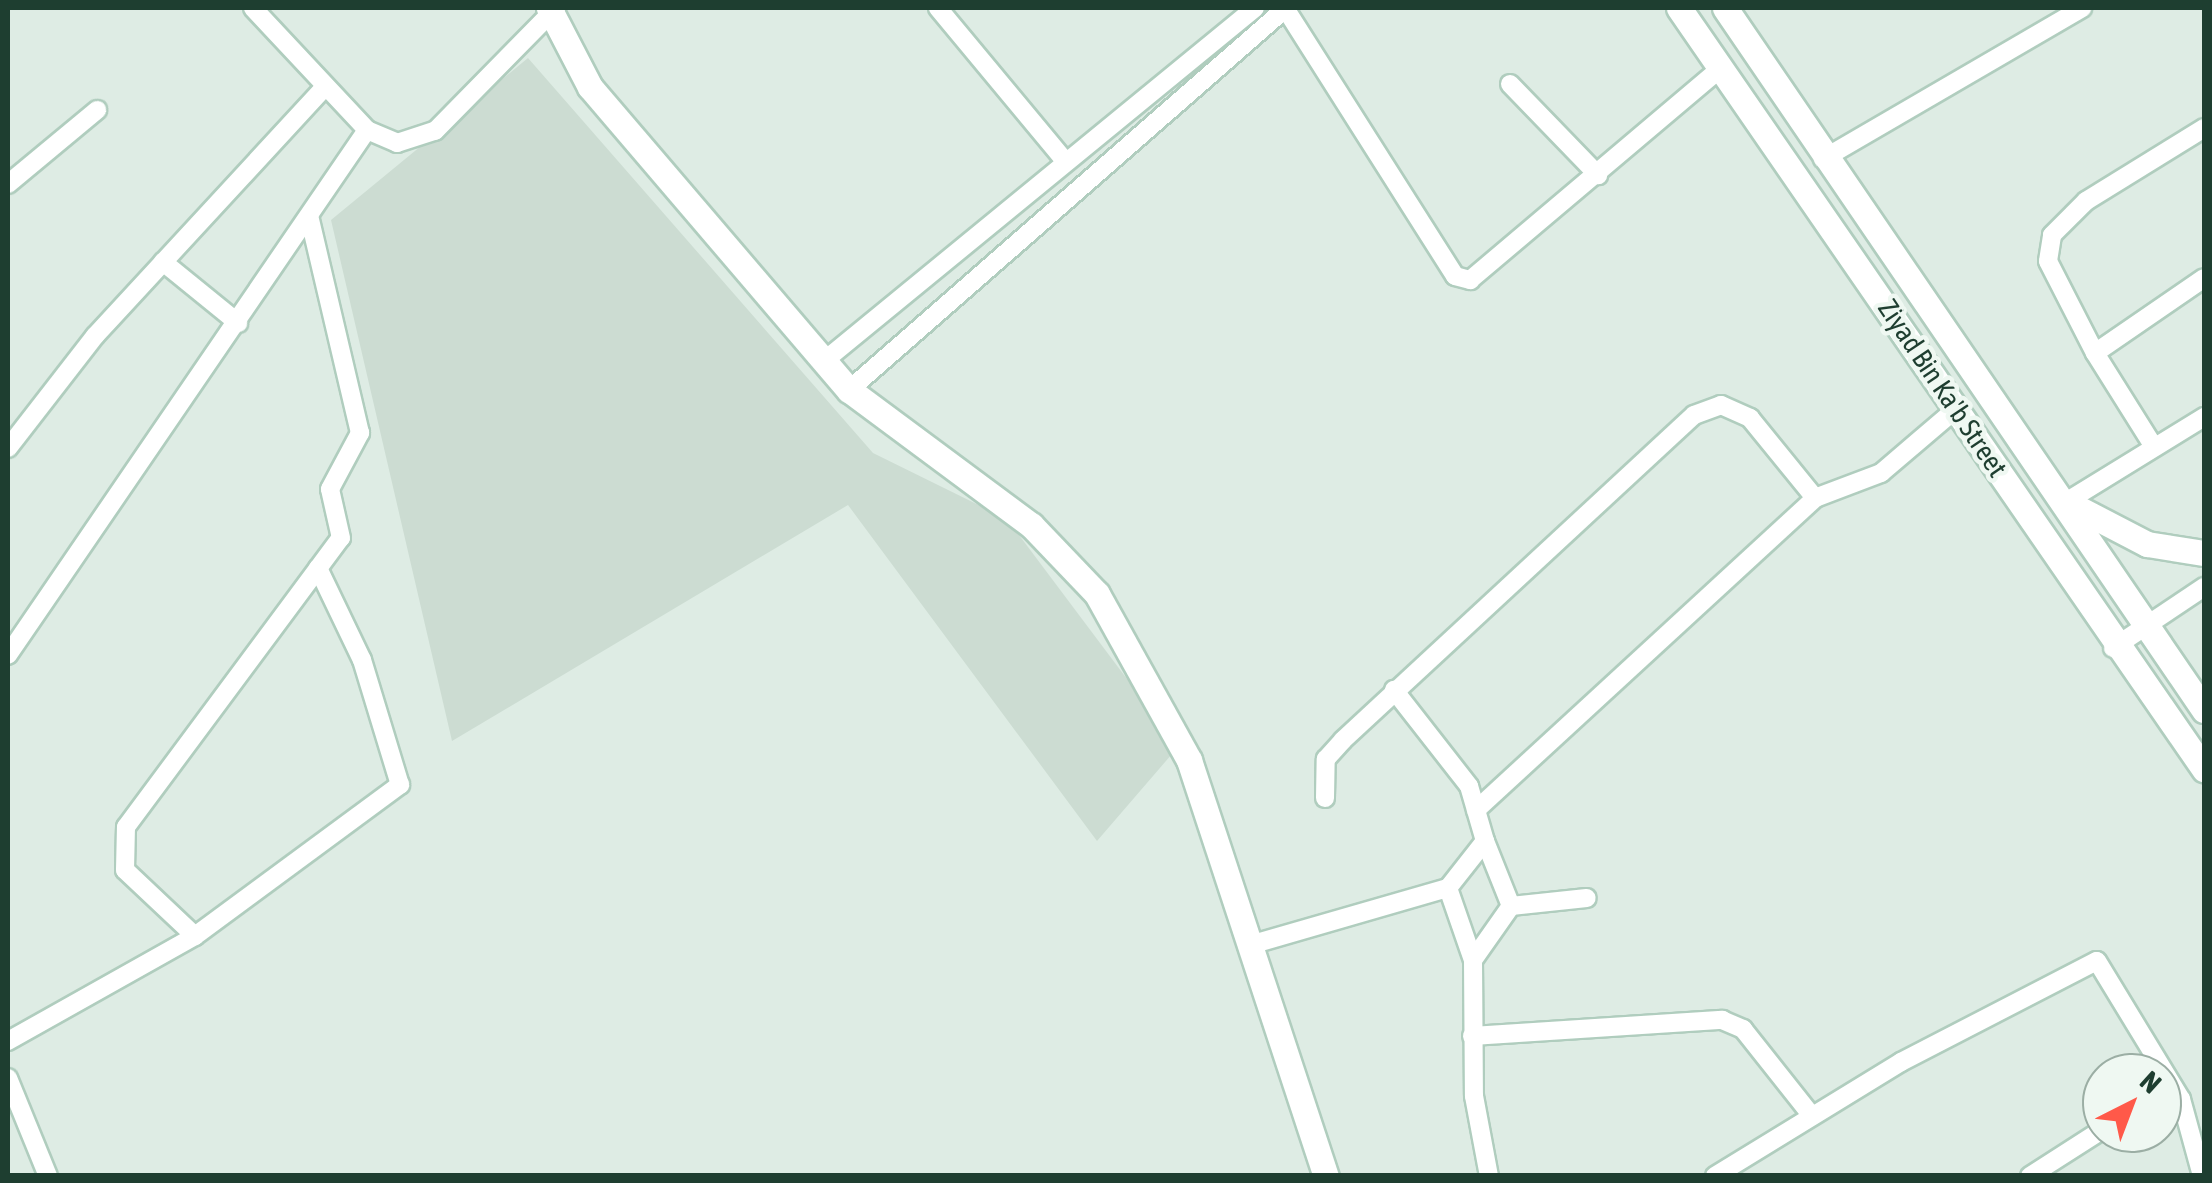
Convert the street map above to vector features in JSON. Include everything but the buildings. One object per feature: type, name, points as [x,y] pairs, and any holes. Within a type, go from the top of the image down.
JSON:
[{"type":"main road","name":"Ziyad Bin Ka'b Street","points":[[1679,8],[1957,408],[2113,648],[2204,769]]},
{"type":"main road","name":"Ziyad Bin Ka'b Street","points":[[1724,8],[1823,160],[2066,502],[2204,710]]},
{"type":"main road","points":[[552,9],[590,86],[849,390],[1031,524],[1097,594],[1180,738],[1326,1176]]},
{"type":"main road","points":[[2066,502],[2147,544],[2204,554]]},
{"type":"street","points":[[253,8],[367,130],[398,143],[436,131],[552,9]]},
{"type":"street","points":[[938,8],[1064,160]]},
{"type":"street","points":[[824,361],[1064,160],[1255,8]]},
{"type":"street","points":[[849,390],[1285,8],[1455,276],[1470,280],[1496,264],[1721,68]]},
{"type":"street","points":[[1823,160],[2082,8]]},
{"type":"street","points":[[1510,84],[1598,175]]},
{"type":"street","points":[[8,448],[163,262],[326,86]]},
{"type":"street","points":[[8,184],[97,110]]},
{"type":"street","points":[[2154,447],[2095,352],[2048,261],[2052,235],[2086,201],[2204,128]]},
{"type":"street","points":[[8,655],[367,130]]},
{"type":"street","points":[[195,936],[125,870],[120,843],[341,538],[330,489],[360,434],[309,216]]},
{"type":"street","points":[[163,262],[238,323]]},
{"type":"street","points":[[2095,352],[2204,278]]},
{"type":"street","points":[[1325,798],[1326,759],[1394,690],[1705,408],[1750,418],[1814,498]]},
{"type":"street","points":[[1476,810],[1814,498],[1880,473],[1957,408]]},
{"type":"street","points":[[2066,502],[2204,418]]},
{"type":"street","points":[[8,1042],[195,936],[400,785],[362,660],[318,568]]},
{"type":"street","points":[[2113,648],[2204,588]]},
{"type":"street","points":[[1394,690],[1453,762],[1476,810],[1511,906]]},
{"type":"street","points":[[1250,945],[1448,888],[1485,841]]},
{"type":"street","points":[[1448,888],[1473,960],[1472,1036],[1490,1176]]},
{"type":"street","points":[[1473,960],[1511,906],[1587,898]]},
{"type":"street","points":[[1716,1176],[1812,1116],[2097,961],[2148,1053]]},
{"type":"street","points":[[1472,1036],[1722,1020],[1743,1029],[1812,1116]]},
{"type":"street","points":[[8,1078],[48,1176]]},
{"type":"street","points":[[2196,1112],[2202,1176]]},
{"type":"street","points":[[8,1128],[26,1122]]},
{"type":"street","points":[[2030,1176],[2082,1143]]},
{"type":"shaded area","points":[[528,58],[873,453],[1007,519],[1178,747],[1097,841],[848,505],[452,741],[331,220]]}]
